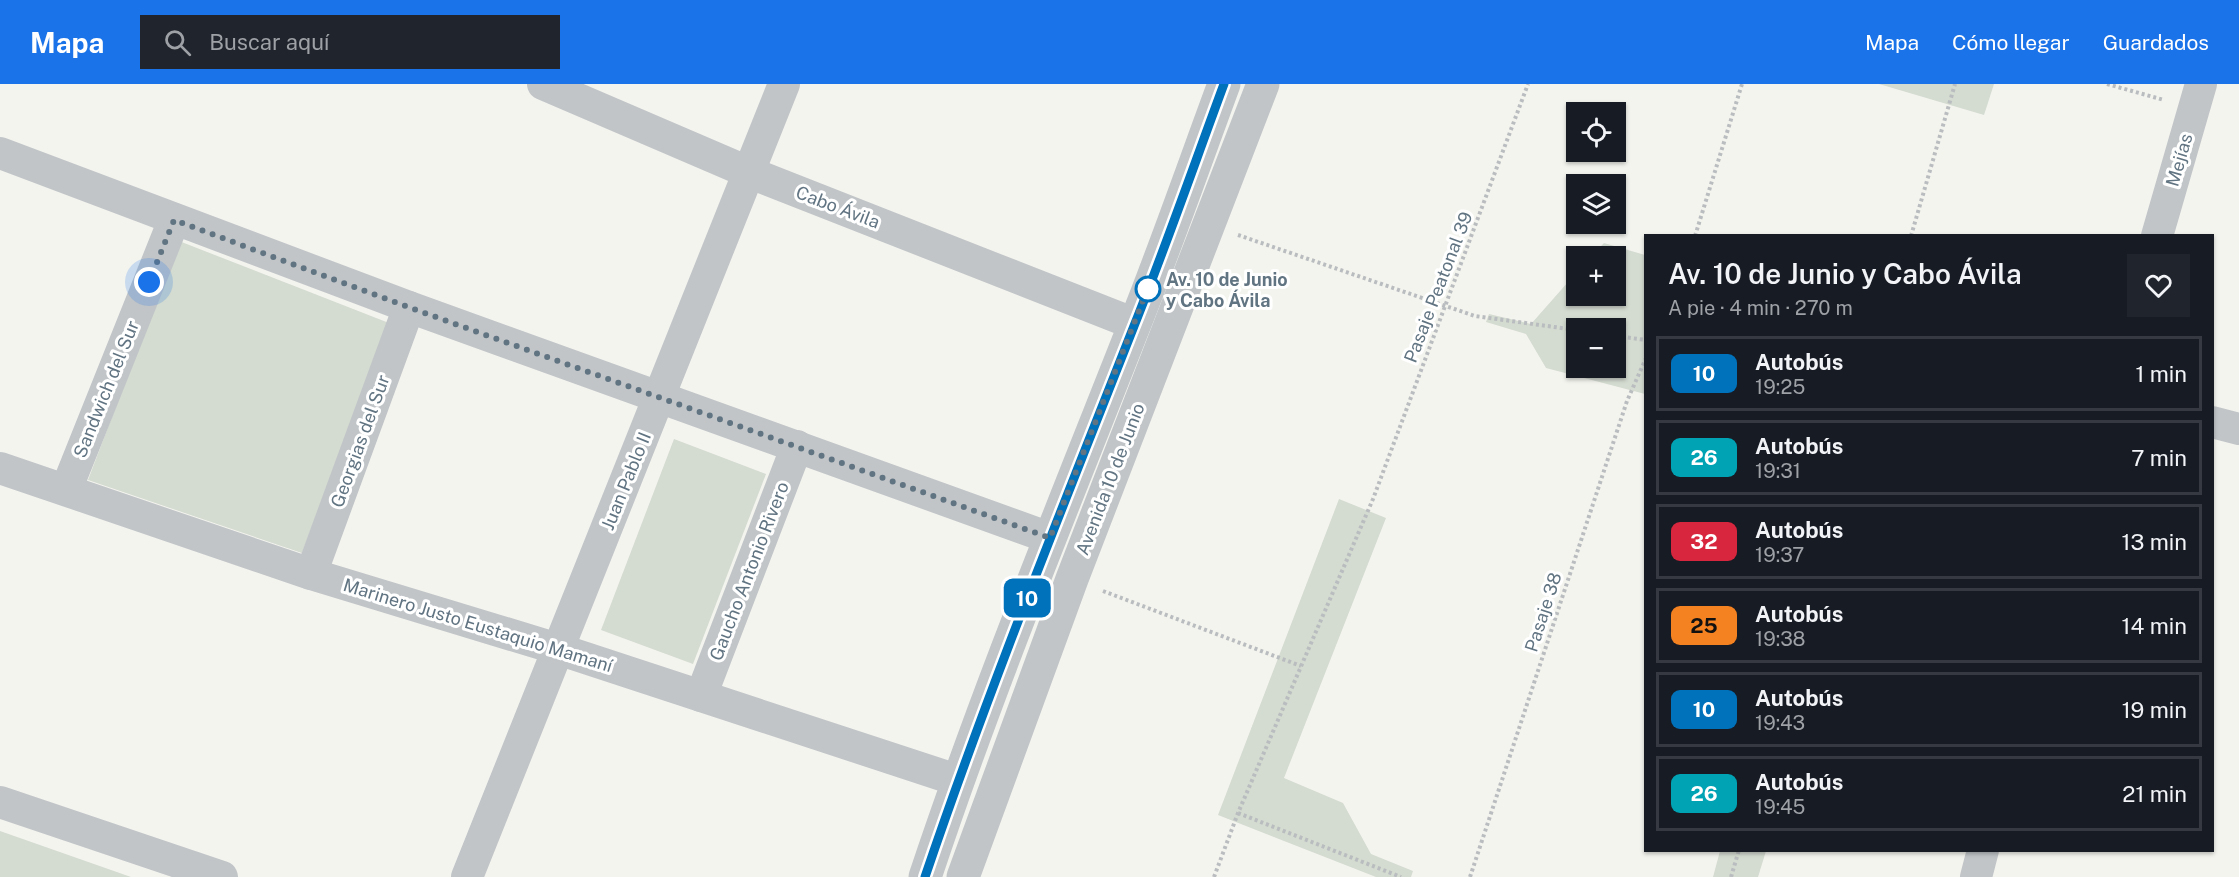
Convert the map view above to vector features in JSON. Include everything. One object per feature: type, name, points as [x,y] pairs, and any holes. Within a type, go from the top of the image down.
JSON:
[{"type":"street","name":"Cabo Ávila","points":[[543,84],[748,172],[1135,324]]},
{"type":"street","name":"Juan Pablo II","points":[[467,877],[784,84]]},
{"type":"street","name":"Avenida 10 de Junio","points":[[925,877],[957,780],[1135,324],[1224,84]]},
{"type":"street","name":"Avenida 10 de Junio","points":[[963,877],[1072,579],[1263,84]]},
{"type":"street","name":"Mejías","points":[[2158,234],[2198,96]]},
{"type":"street","points":[[0,153],[408,307],[1050,538]]},
{"type":"street","name":"Sandwich del Sur","points":[[66,490],[174,220]]},
{"type":"street","name":"Georgias del Sur","points":[[311,574],[408,307]]},
{"type":"street","points":[[2214,423],[2239,429]]},
{"type":"street","name":"Gaucho Antonio Rivero","points":[[701,696],[797,446]]},
{"type":"street","name":"Marinero Justo Eustaquio Mamaní","points":[[0,468],[311,574],[558,649],[957,780]]},
{"type":"street","points":[[0,802],[185,872],[222,877]]},
{"type":"street","points":[[1976,877],[1982,852]]},
{"type":"path","name":"Pasaje Peatonal 39","points":[[1214,877],[1238,813],[1373,499],[1528,84]]},
{"type":"path","points":[[1696,234],[1742,84]]},
{"type":"path","points":[[1912,234],[1955,84]]},
{"type":"path","points":[[2107,84],[2198,96]]},
{"type":"path","points":[[1208,225],[1475,316],[1566,329]]},
{"type":"path","points":[[1626,337],[1644,340]]},
{"type":"path","name":"Pasaje 38","points":[[1470,877],[1627,401],[1644,363]]},
{"type":"path","points":[[1072,579],[1300,666]]},
{"type":"path","points":[[1238,813],[1401,877]]},
{"type":"path","points":[[1731,877],[1738,852]]},
{"type":"shaded area","points":[[1879,84],[1994,84],[1984,115]]},
{"type":"shaded area","points":[[179,241],[389,323],[302,553],[88,480]]},
{"type":"shaded area","points":[[1626,249],[1644,255],[1644,394],[1584,378],[1626,378],[1626,318],[1566,318],[1566,373],[1546,368],[1526,334],[1486,322],[1489,314],[1531,324],[1566,284],[1566,306],[1626,306]]},
{"type":"shaded area","points":[[674,439],[766,474],[693,664],[601,630]]},
{"type":"shaded area","points":[[1339,499],[1386,518],[1284,778],[1343,803],[1371,854],[1413,871],[1411,877],[1376,877],[1218,815]]},
{"type":"shaded area","points":[[0,831],[131,877],[0,877]]},
{"type":"shaded area","points":[[1720,852],[1766,852],[1758,877],[1713,877]]},
{"type":"bus line","name":"10","points":[[925,877],[957,780],[1135,324],[1224,84]]},
{"type":"place","name":"Av. 10 de Junio y Cabo Ávila","points":[[1148,289]]},
{"type":"route","points":[[149,282],[174,220],[408,307],[1050,538],[1151,280],[1148,289]]}]
